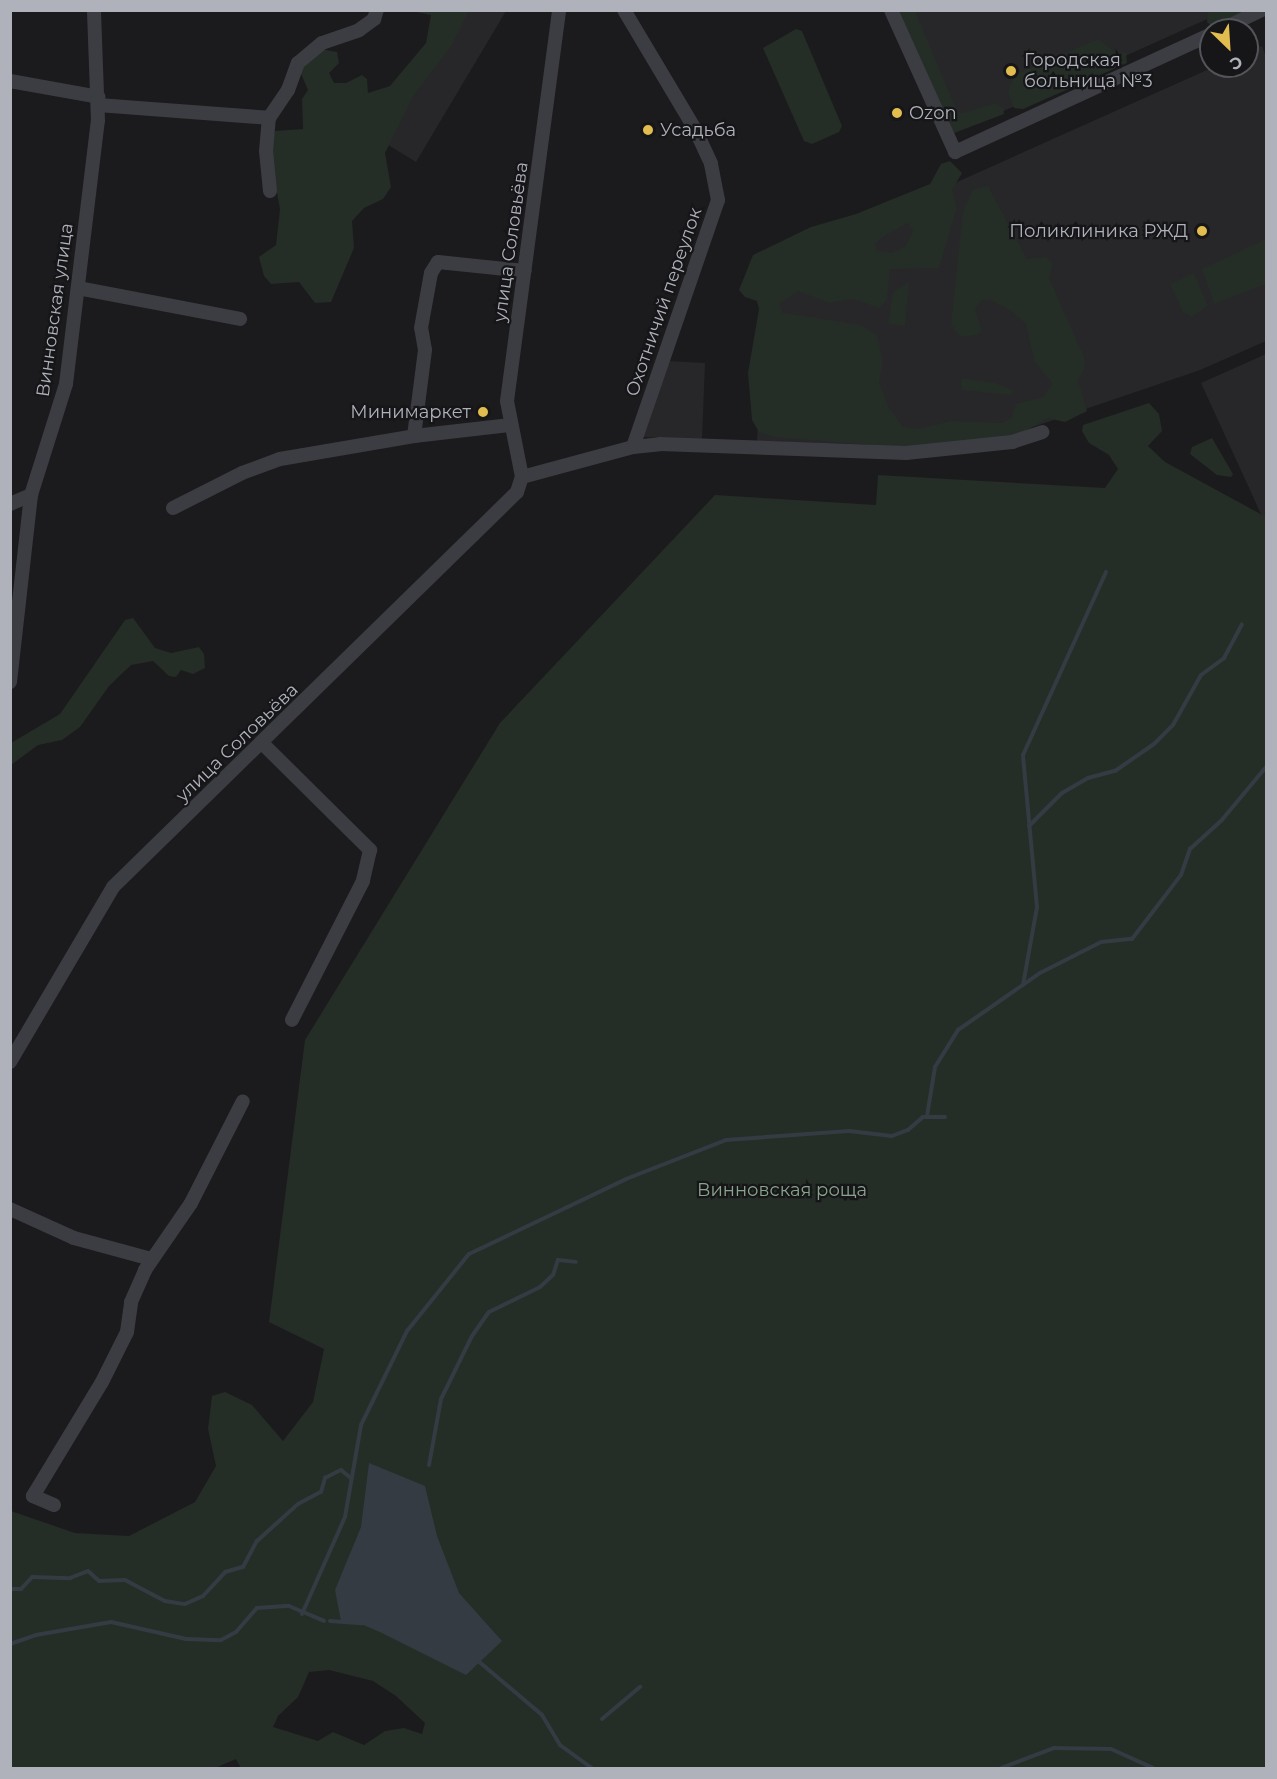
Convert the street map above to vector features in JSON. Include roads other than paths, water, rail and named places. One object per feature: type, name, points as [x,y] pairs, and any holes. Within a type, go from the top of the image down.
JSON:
[{"type":"street","name":"Винновская улица","points":[[10,682],[31,495],[66,384],[78,288],[98,101],[94,10]]},
{"type":"street","points":[[270,191],[266,152],[269,118],[288,90],[298,63],[309,50],[359,30],[374,19],[376,10]]},
{"type":"street","name":"улица Соловьёва","points":[[10,1062],[104,898],[518,492],[522,477],[507,401],[559,10]]},
{"type":"street","name":"Охотничий переулок","points":[[624,10],[695,129],[711,164],[718,200],[633,447]]},
{"type":"street","points":[[891,10],[955,152],[1199,40]]},
{"type":"street","points":[[1245,18],[1262,10]]},
{"type":"street","points":[[10,81],[98,101],[269,118]]},
{"type":"street","points":[[414,436],[425,350],[421,328],[434,267],[438,262],[525,271]]},
{"type":"street","points":[[78,288],[240,319]]},
{"type":"street","points":[[173,508],[242,473],[280,459],[414,436],[510,425]]},
{"type":"street","points":[[522,477],[633,447],[660,444],[906,453],[1012,442],[1042,432]]},
{"type":"street","points":[[10,504],[31,495]]},
{"type":"street","points":[[262,744],[370,850],[358,891],[292,1020]]},
{"type":"street","points":[[54,1505],[33,1496],[102,1382],[127,1332],[131,1302],[151,1259],[191,1203],[243,1101]]},
{"type":"street","points":[[10,1209],[74,1238],[151,1259]]},
{"type":"waterway","points":[[1023,985],[1037,907],[1023,755],[1106,572]]},
{"type":"waterway","points":[[1029,826],[1062,793],[1088,778],[1115,771],[1154,744],[1173,725],[1201,675],[1224,658],[1242,624]]},
{"type":"waterway","points":[[927,1116],[935,1067],[958,1030],[1040,973],[1101,942],[1132,939],[1181,875],[1190,849],[1221,821],[1266,767]]},
{"type":"waterway","points":[[302,1614],[345,1517],[361,1425],[407,1331],[469,1254],[626,1179],[726,1140],[849,1131],[892,1136],[908,1130],[923,1117],[945,1117]]},
{"type":"waterway","points":[[429,1465],[441,1399],[472,1336],[489,1312],[540,1287],[553,1275],[558,1260],[576,1262]]},
{"type":"waterway","points":[[10,1589],[21,1589],[32,1577],[70,1578],[88,1571],[99,1581],[125,1580],[165,1601],[185,1604],[203,1596],[225,1572],[243,1567],[257,1541],[298,1504],[321,1492],[325,1478],[341,1470],[351,1478]]},
{"type":"waterway","points":[[10,1644],[36,1635],[111,1622],[186,1639],[221,1640],[236,1632],[257,1608],[289,1606],[324,1621]]},
{"type":"waterway","points":[[330,1621],[362,1623]]},
{"type":"waterway","points":[[477,1660],[542,1715],[560,1745],[592,1768]]},
{"type":"waterway","points":[[602,1719],[640,1687]]},
{"type":"waterway","points":[[1001,1768],[1054,1748],[1111,1749],[1153,1768]]},
{"type":"place","name":"Городская больница №3","points":[[1011,71]]},
{"type":"place","name":"Ozon","points":[[897,113]]},
{"type":"place","name":"Усадьба","points":[[648,130]]},
{"type":"place","name":"Поликлиника РЖД","points":[[1202,231]]},
{"type":"place","name":"Минимаркет","points":[[483,412]]},
{"type":"park label","name":"Винновская роща","points":[[782,1190]]}]
